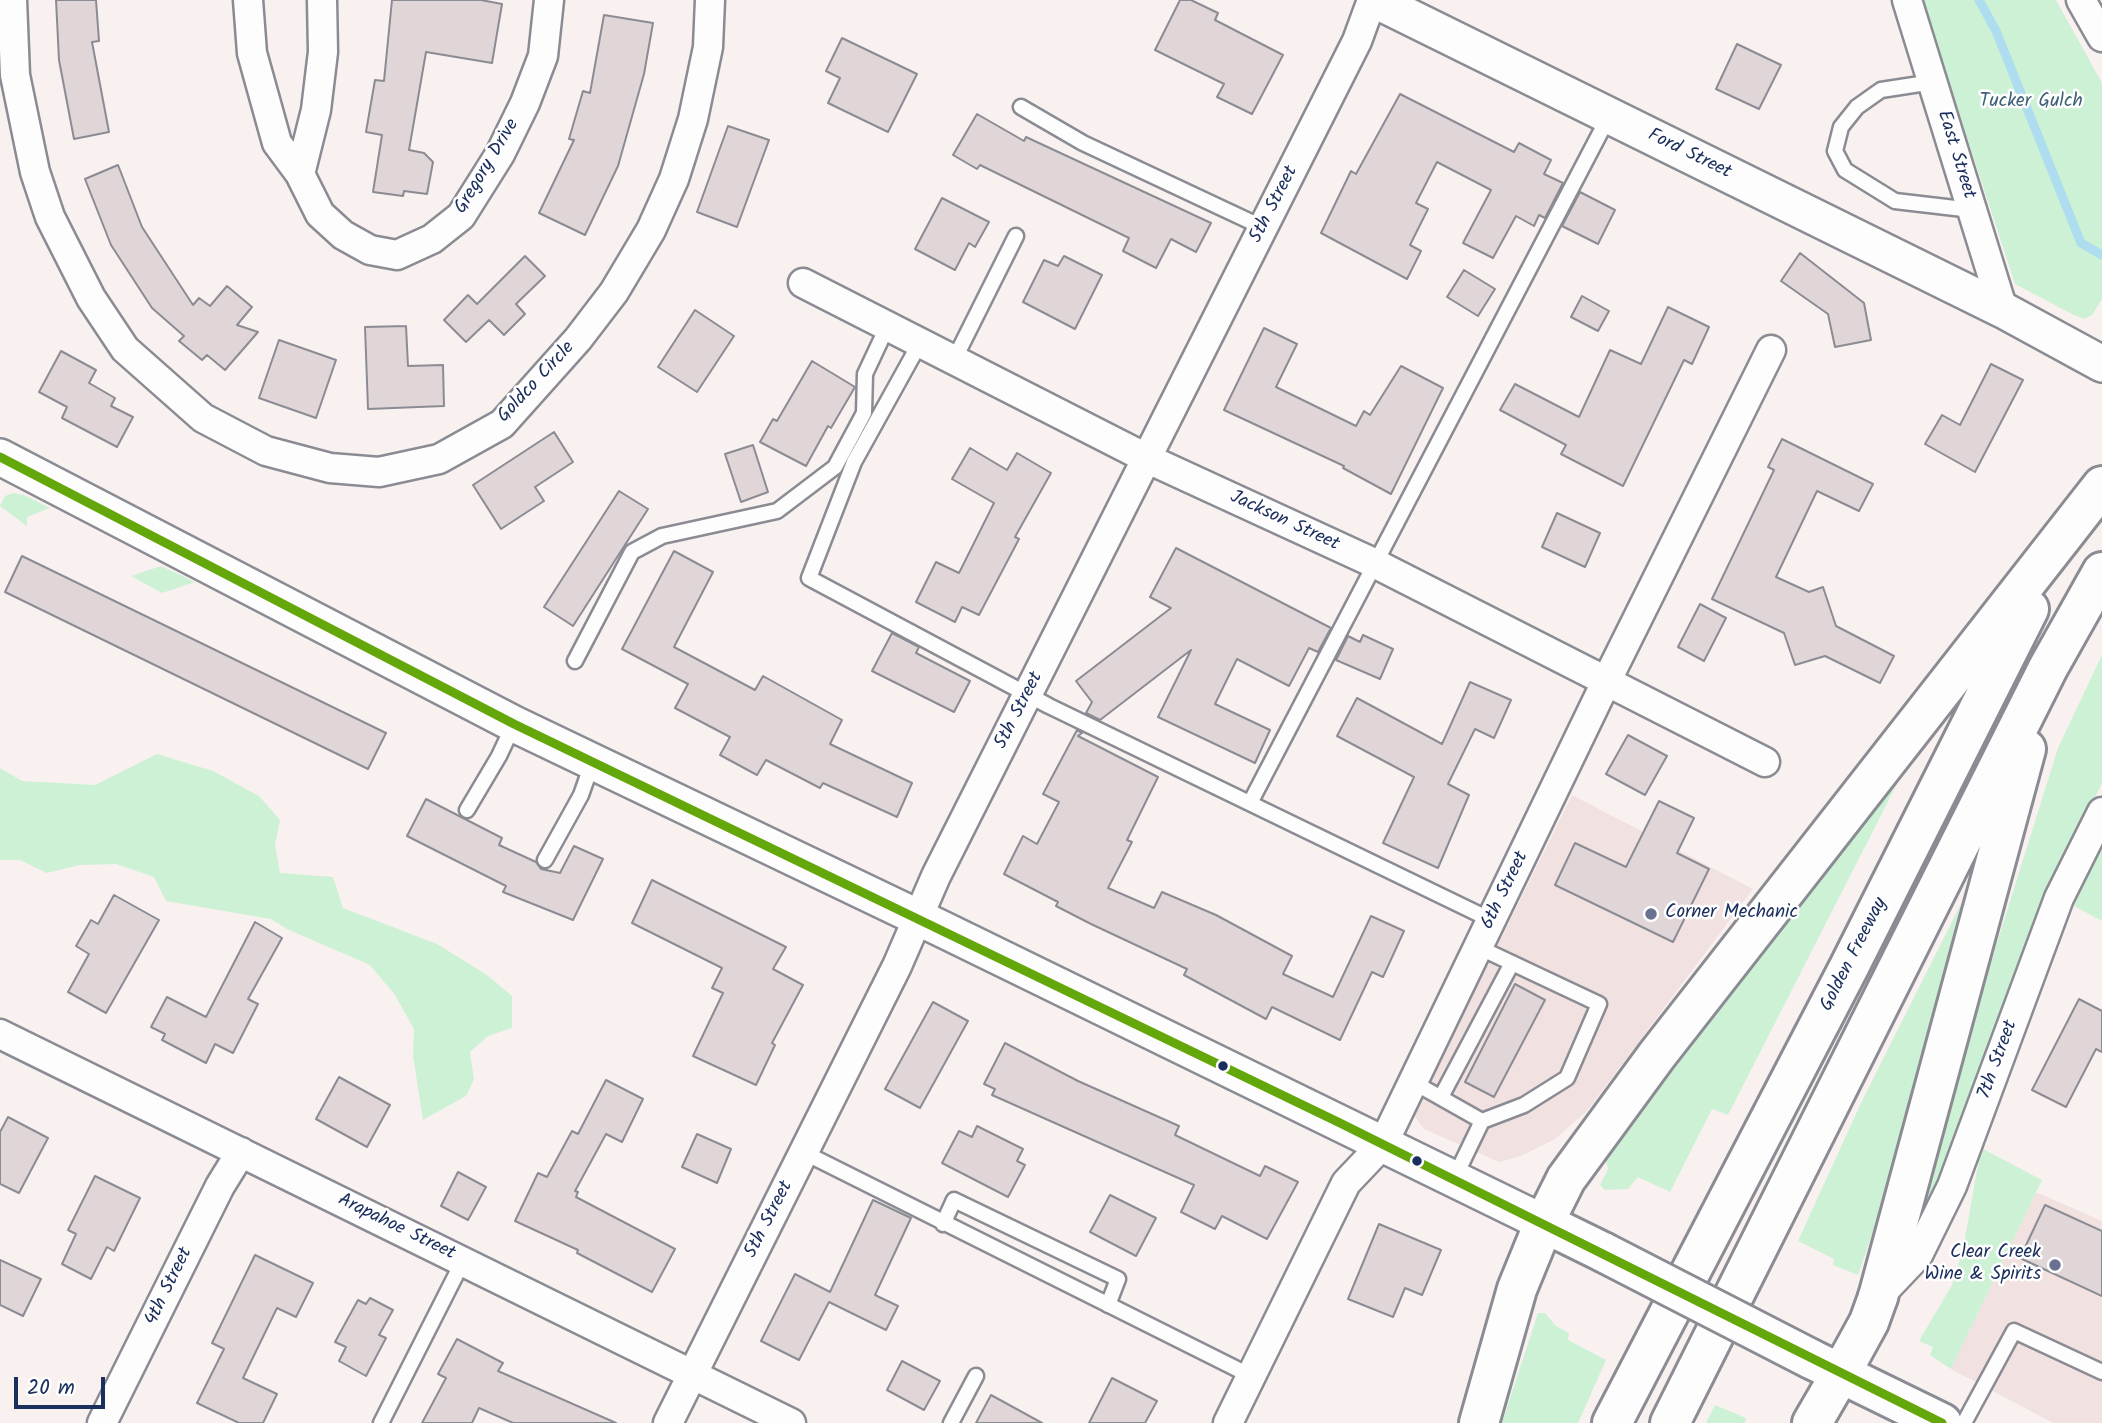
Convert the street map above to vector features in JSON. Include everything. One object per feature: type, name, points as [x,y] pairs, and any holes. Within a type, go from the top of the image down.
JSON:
[{"type":"main road","points":[[1479,1423],[1517,1289],[1544,1223],[1566,1179],[1657,1055],[2102,488]]},
{"type":"main road","name":"Golden Freeway","points":[[1612,1423],[1849,967],[2015,633],[2102,488]]},
{"type":"main road","points":[[1670,1423],[2048,668],[2102,572]]},
{"type":"main road","points":[[1812,1423],[1826,1366],[1878,1297],[2048,668]]},
{"type":"main road","points":[[1544,1223],[1942,1423]]},
{"type":"street","name":"Goldco Circle","points":[[12,0],[15,75],[35,172],[50,217],[79,275],[125,349],[203,418],[266,451],[330,468],[379,472],[439,459],[502,424],[578,339],[614,292],[651,230],[678,167],[693,119],[708,47],[710,0]]},
{"type":"street","name":"Gregory Drive","points":[[248,0],[247,17],[252,53],[277,143],[300,174],[320,214],[343,235],[370,250],[397,255],[432,239],[461,216],[500,154],[525,103],[542,56],[549,0]]},
{"type":"street","points":[[300,174],[316,110],[323,52],[322,0]]},
{"type":"street","name":"Ford Street","points":[[1373,0],[2003,310],[2102,364]]},
{"type":"street","name":"5th Street","points":[[668,1423],[805,1153],[900,959],[917,917],[1363,30],[1373,0]]},
{"type":"street","name":"East Street","points":[[1907,0],[2003,310]]},
{"type":"street","points":[[2081,0],[2102,37]]},
{"type":"street","name":"Jackson Street","points":[[803,283],[955,358],[1148,459],[1374,564],[1765,762]]},
{"type":"street","name":"6th Street","points":[[1228,1423],[1346,1183],[1383,1144],[1607,680],[1771,350]]},
{"type":"street","points":[[1,460],[513,724],[917,917],[1544,1223]]},
{"type":"street","name":"7th Street","points":[[1878,1297],[1918,1255],[1952,1186],[2059,898],[2102,812]]},
{"type":"street","name":"Arapahoe Street","points":[[1,1038],[241,1152],[791,1423]]},
{"type":"street","name":"4th Street","points":[[103,1423],[220,1186],[241,1152]]},
{"type":"lane","points":[[1933,82],[1881,90],[1857,107],[1841,127],[1835,150],[1845,170],[1895,201],[1972,210]]},
{"type":"lane","points":[[1021,107],[1083,143],[1264,228]]},
{"type":"lane","points":[[1250,803],[1610,116]]},
{"type":"lane","points":[[955,358],[1016,236]]},
{"type":"lane","points":[[576,661],[632,552],[662,536],[777,511],[835,467],[864,413],[864,374],[888,325]]},
{"type":"lane","points":[[921,341],[854,462],[809,578],[1028,695],[1491,920]]},
{"type":"lane","points":[[467,810],[499,755],[513,724]]},
{"type":"lane","points":[[545,860],[581,795],[593,761]]},
{"type":"lane","points":[[1454,1179],[1482,1121],[1524,1105],[1567,1078],[1599,1004],[1478,947]]},
{"type":"lane","points":[[1441,1097],[1512,963]]},
{"type":"lane","points":[[1413,1082],[1482,1121]]},
{"type":"lane","points":[[805,1153],[1251,1376]]},
{"type":"lane","points":[[943,1224],[954,1200],[1118,1279],[1108,1305]]},
{"type":"lane","points":[[381,1423],[463,1261]]},
{"type":"lane","points":[[1964,1423],[2014,1331],[2102,1373]]},
{"type":"lane","points":[[951,1423],[976,1376]]},
{"type":"shaded area","points":[[1572,795],[1753,889],[1587,1111],[1555,1139],[1521,1156],[1499,1162],[1424,1129],[1414,1115]]},
{"type":"shaded area","points":[[2036,1192],[2102,1221],[2102,1423],[2053,1423],[1951,1369]]},
{"type":"green space","name":"Tucker Gulch","points":[[1922,0],[2056,0],[2102,83],[2102,299],[2092,315],[2084,319],[2015,284]]},
{"type":"green space","points":[[13,493],[24,495],[50,508],[27,517],[27,526],[0,506],[5,496]]},
{"type":"green space","points":[[161,566],[195,582],[162,593],[131,576]]},
{"type":"green space","points":[[2102,655],[2102,783],[2059,872],[1926,1218],[1904,1240],[2058,748]]},
{"type":"green space","points":[[157,754],[213,771],[259,796],[280,820],[275,845],[280,873],[333,877],[343,908],[437,944],[487,975],[512,996],[512,1028],[488,1036],[470,1052],[474,1079],[466,1096],[423,1120],[413,1056],[414,1029],[395,995],[370,965],[287,929],[271,919],[166,901],[154,877],[116,864],[79,865],[47,873],[20,860],[0,860],[0,768],[22,781],[95,785]]},
{"type":"green space","points":[[1891,779],[1897,784],[1728,1115],[1712,1109],[1670,1192],[1638,1177],[1628,1189],[1605,1190],[1600,1185],[1608,1169],[1606,1162],[1678,1049]]},
{"type":"green space","points":[[2102,843],[2102,921],[2074,906]]},
{"type":"green space","points":[[1980,866],[1914,1113],[1858,1275],[1833,1265],[1834,1259],[1798,1241],[1861,1103]]},
{"type":"green space","points":[[1981,1148],[2042,1180],[1951,1369],[1930,1355],[1933,1347],[1919,1341],[1952,1285],[1963,1249]]},
{"type":"green space","points":[[1538,1313],[1545,1313],[1556,1326],[1569,1333],[1568,1340],[1606,1360],[1578,1423],[1502,1423]]},
{"type":"green space","points":[[1715,1405],[1746,1418],[1745,1423],[1706,1423]]},
{"type":"building","points":[[56,0],[96,0],[99,41],[92,42],[109,132],[74,139],[59,60]]},
{"type":"building","points":[[392,0],[481,0],[502,4],[492,63],[426,52],[409,150],[424,153],[433,162],[427,194],[404,191],[403,196],[373,192],[382,135],[366,132],[375,80],[384,81]]},
{"type":"building","points":[[1180,0],[1191,0],[1218,13],[1215,20],[1283,55],[1252,114],[1217,97],[1224,84],[1155,50]]},
{"type":"building","points":[[604,15],[653,23],[644,74],[618,166],[585,235],[539,213],[574,140],[569,139],[583,91],[590,93]]},
{"type":"building","points":[[842,38],[917,74],[888,132],[828,103],[840,78],[826,71]]},
{"type":"building","points":[[1737,44],[1781,65],[1759,109],[1716,89]]},
{"type":"building","points":[[1400,94],[1514,152],[1519,143],[1551,160],[1544,174],[1563,183],[1545,218],[1539,215],[1534,226],[1516,216],[1493,258],[1463,243],[1491,190],[1437,162],[1416,203],[1428,209],[1410,245],[1421,251],[1407,279],[1321,233],[1351,171],[1356,174]]},
{"type":"building","points":[[977,114],[1024,141],[1026,137],[1211,223],[1196,252],[1171,239],[1156,268],[1123,251],[1129,238],[980,165],[977,169],[953,155]]},
{"type":"building","points":[[728,126],[769,140],[737,227],[697,212]]},
{"type":"building","points":[[118,165],[142,227],[193,305],[199,298],[210,306],[227,286],[252,307],[237,325],[258,332],[225,370],[207,355],[202,360],[179,341],[184,336],[152,308],[111,245],[85,179]]},
{"type":"building","points":[[1580,192],[1615,210],[1598,244],[1562,226]]},
{"type":"building","points":[[942,198],[989,222],[975,247],[969,243],[955,270],[915,249]]},
{"type":"building","points":[[1800,253],[1864,303],[1871,340],[1835,347],[1828,314],[1781,281]]},
{"type":"building","points":[[525,256],[545,276],[516,304],[525,314],[504,335],[489,320],[466,342],[444,320],[468,295],[477,304]]},
{"type":"building","points":[[1064,256],[1102,275],[1075,329],[1023,302],[1044,260],[1058,266]]},
{"type":"building","points":[[1464,270],[1495,289],[1478,316],[1447,297]]},
{"type":"building","points":[[1582,296],[1609,311],[1598,331],[1571,317]]},
{"type":"building","points":[[1668,307],[1709,327],[1692,364],[1684,360],[1623,486],[1561,454],[1566,445],[1500,410],[1515,384],[1579,417],[1610,350],[1641,364]]},
{"type":"building","points":[[695,310],[734,336],[697,392],[658,367]]},
{"type":"building","points":[[406,326],[408,366],[443,365],[444,406],[368,409],[365,327]]},
{"type":"building","points":[[1264,328],[1297,344],[1276,387],[1356,426],[1364,411],[1370,415],[1401,366],[1443,388],[1391,494],[1343,468],[1344,466],[1224,410]]},
{"type":"building","points":[[279,340],[336,360],[316,418],[259,398]]},
{"type":"building","points":[[61,351],[96,370],[89,383],[115,398],[111,406],[133,417],[117,447],[62,418],[67,407],[39,392]]},
{"type":"building","points":[[812,361],[855,387],[831,428],[828,426],[806,466],[760,442],[773,419],[777,421]]},
{"type":"building","points":[[1991,364],[2023,380],[1975,472],[1925,444],[1942,415],[1960,425]]},
{"type":"building","points":[[554,432],[573,462],[535,487],[544,501],[501,529],[473,485]]},
{"type":"building","points":[[1782,439],[1873,484],[1859,511],[1817,491],[1776,577],[1809,592],[1823,587],[1836,626],[1894,656],[1880,683],[1825,656],[1795,665],[1784,633],[1712,599],[1774,470],[1768,467]]},
{"type":"building","points":[[753,445],[768,492],[741,502],[725,454]]},
{"type":"building","points":[[970,448],[1007,470],[1017,453],[1051,473],[1015,537],[1019,539],[979,615],[962,607],[955,622],[916,602],[936,562],[959,573],[994,503],[952,479]]},
{"type":"building","points":[[619,491],[648,509],[573,626],[544,607]]},
{"type":"building","points":[[1557,513],[1600,533],[1585,567],[1542,547]]},
{"type":"building","points":[[1176,548],[1331,628],[1318,652],[1309,648],[1289,686],[1237,659],[1215,704],[1270,730],[1255,763],[1158,717],[1191,650],[1100,720],[1086,713],[1092,702],[1076,681],[1171,608],[1150,597]]},
{"type":"building","points":[[674,551],[713,572],[674,647],[755,690],[763,676],[842,720],[830,744],[912,783],[897,817],[823,783],[820,788],[766,760],[757,775],[720,755],[730,737],[675,708],[688,684],[622,649]]},
{"type":"building","points":[[22,556],[386,733],[368,769],[5,592]]},
{"type":"building","points":[[1700,604],[1726,618],[1704,661],[1678,647]]},
{"type":"building","points":[[892,633],[919,647],[916,653],[970,681],[954,712],[872,671]]},
{"type":"building","points":[[1363,635],[1393,649],[1380,679],[1336,660],[1348,636],[1360,642]]},
{"type":"building","points":[[1470,682],[1511,700],[1494,738],[1475,729],[1448,784],[1469,795],[1438,868],[1383,843],[1414,777],[1337,736],[1357,698],[1442,744]]},
{"type":"building","points":[[1077,730],[1082,733],[1078,736],[1158,777],[1127,840],[1132,842],[1108,888],[1154,908],[1162,892],[1216,915],[1292,956],[1283,974],[1333,997],[1371,916],[1404,931],[1383,977],[1372,972],[1340,1040],[1272,1007],[1266,1019],[1184,975],[1187,969],[1056,906],[1058,902],[1004,874],[1023,836],[1037,844],[1059,802],[1043,794]]},
{"type":"building","points":[[1628,735],[1667,756],[1645,795],[1606,774]]},
{"type":"building","points":[[426,799],[502,838],[499,845],[536,862],[541,869],[560,873],[574,846],[603,859],[573,920],[503,892],[506,886],[407,836]]},
{"type":"building","name":"Corner Mechanic","points":[[1659,801],[1694,818],[1677,853],[1709,869],[1673,942],[1555,885],[1575,843],[1626,867]]},
{"type":"building","points":[[652,880],[786,947],[773,969],[803,985],[772,1043],[775,1045],[756,1085],[693,1056],[723,993],[712,988],[722,968],[632,923]]},
{"type":"building","points":[[114,895],[159,920],[106,1013],[68,992],[89,954],[76,946],[91,920],[98,924]]},
{"type":"building","points":[[255,922],[282,938],[248,999],[258,1004],[233,1053],[215,1044],[206,1063],[162,1040],[165,1034],[151,1027],[167,997],[206,1017]]},
{"type":"building","points":[[1515,984],[1545,1000],[1494,1097],[1465,1082]]},
{"type":"building","points":[[2079,999],[2102,1011],[2102,1052],[2096,1049],[2066,1107],[2032,1090]]},
{"type":"building","points":[[933,1002],[968,1021],[920,1108],[885,1089]]},
{"type":"building","points":[[1005,1043],[1078,1081],[1179,1126],[1175,1135],[1260,1176],[1265,1166],[1298,1182],[1267,1239],[1222,1216],[1215,1229],[1181,1212],[1194,1185],[992,1095],[995,1089],[984,1084]]},
{"type":"building","points":[[339,1077],[390,1105],[367,1147],[316,1119]]},
{"type":"building","points":[[606,1080],[643,1099],[622,1142],[606,1134],[575,1191],[578,1192],[576,1197],[675,1249],[652,1292],[577,1253],[578,1250],[515,1221],[538,1173],[547,1177],[572,1131],[578,1134]]},
{"type":"building","points":[[8,1117],[48,1138],[19,1193],[0,1184],[0,1132]]},
{"type":"building","points":[[977,1126],[1023,1149],[1017,1161],[1025,1165],[1008,1197],[942,1163],[959,1131],[972,1137]]},
{"type":"building","points":[[697,1134],[731,1149],[717,1183],[682,1167]]},
{"type":"building","points":[[458,1172],[486,1187],[468,1220],[441,1206]]},
{"type":"building","points":[[95,1176],[140,1198],[114,1251],[107,1247],[91,1279],[62,1264],[76,1234],[68,1230]]},
{"type":"building","points":[[1110,1195],[1156,1218],[1136,1256],[1090,1232]]},
{"type":"building","points":[[873,1200],[911,1218],[875,1295],[898,1306],[886,1330],[829,1302],[799,1360],[761,1341],[795,1274],[830,1292]]},
{"type":"building","points":[[2045,1205],[2102,1231],[2102,1296],[2020,1258]]},
{"type":"building","points":[[1379,1224],[1441,1250],[1422,1295],[1405,1288],[1393,1317],[1348,1299]]},
{"type":"building","points":[[255,1255],[313,1283],[296,1317],[277,1308],[243,1378],[277,1394],[263,1423],[239,1423],[197,1403],[224,1349],[212,1343]]},
{"type":"building","points":[[0,1260],[41,1279],[23,1316],[0,1305]]},
{"type":"building","points":[[370,1298],[393,1310],[379,1335],[386,1338],[366,1376],[339,1361],[346,1347],[335,1342],[358,1300],[366,1304]]},
{"type":"building","points":[[457,1339],[503,1363],[498,1371],[616,1423],[513,1423],[479,1408],[472,1423],[422,1423],[446,1378],[438,1374]]},
{"type":"building","points":[[902,1361],[940,1381],[924,1410],[887,1390]]},
{"type":"building","points":[[1112,1378],[1157,1401],[1145,1423],[1089,1423]]},
{"type":"building","points":[[991,1395],[1042,1423],[976,1423]]},
{"type":"waterway","name":"Tucker Gulch","points":[[1979,0],[1996,31],[2081,243],[2102,255]]},
{"type":"transit line","points":[[0,457],[514,724],[1340,1123],[1942,1423]]},
{"type":"place","name":"Corner Mechanic","points":[[1651,914]]},
{"type":"place","name":"Clear Creek Wine & Spirits","points":[[2055,1265]]}]
